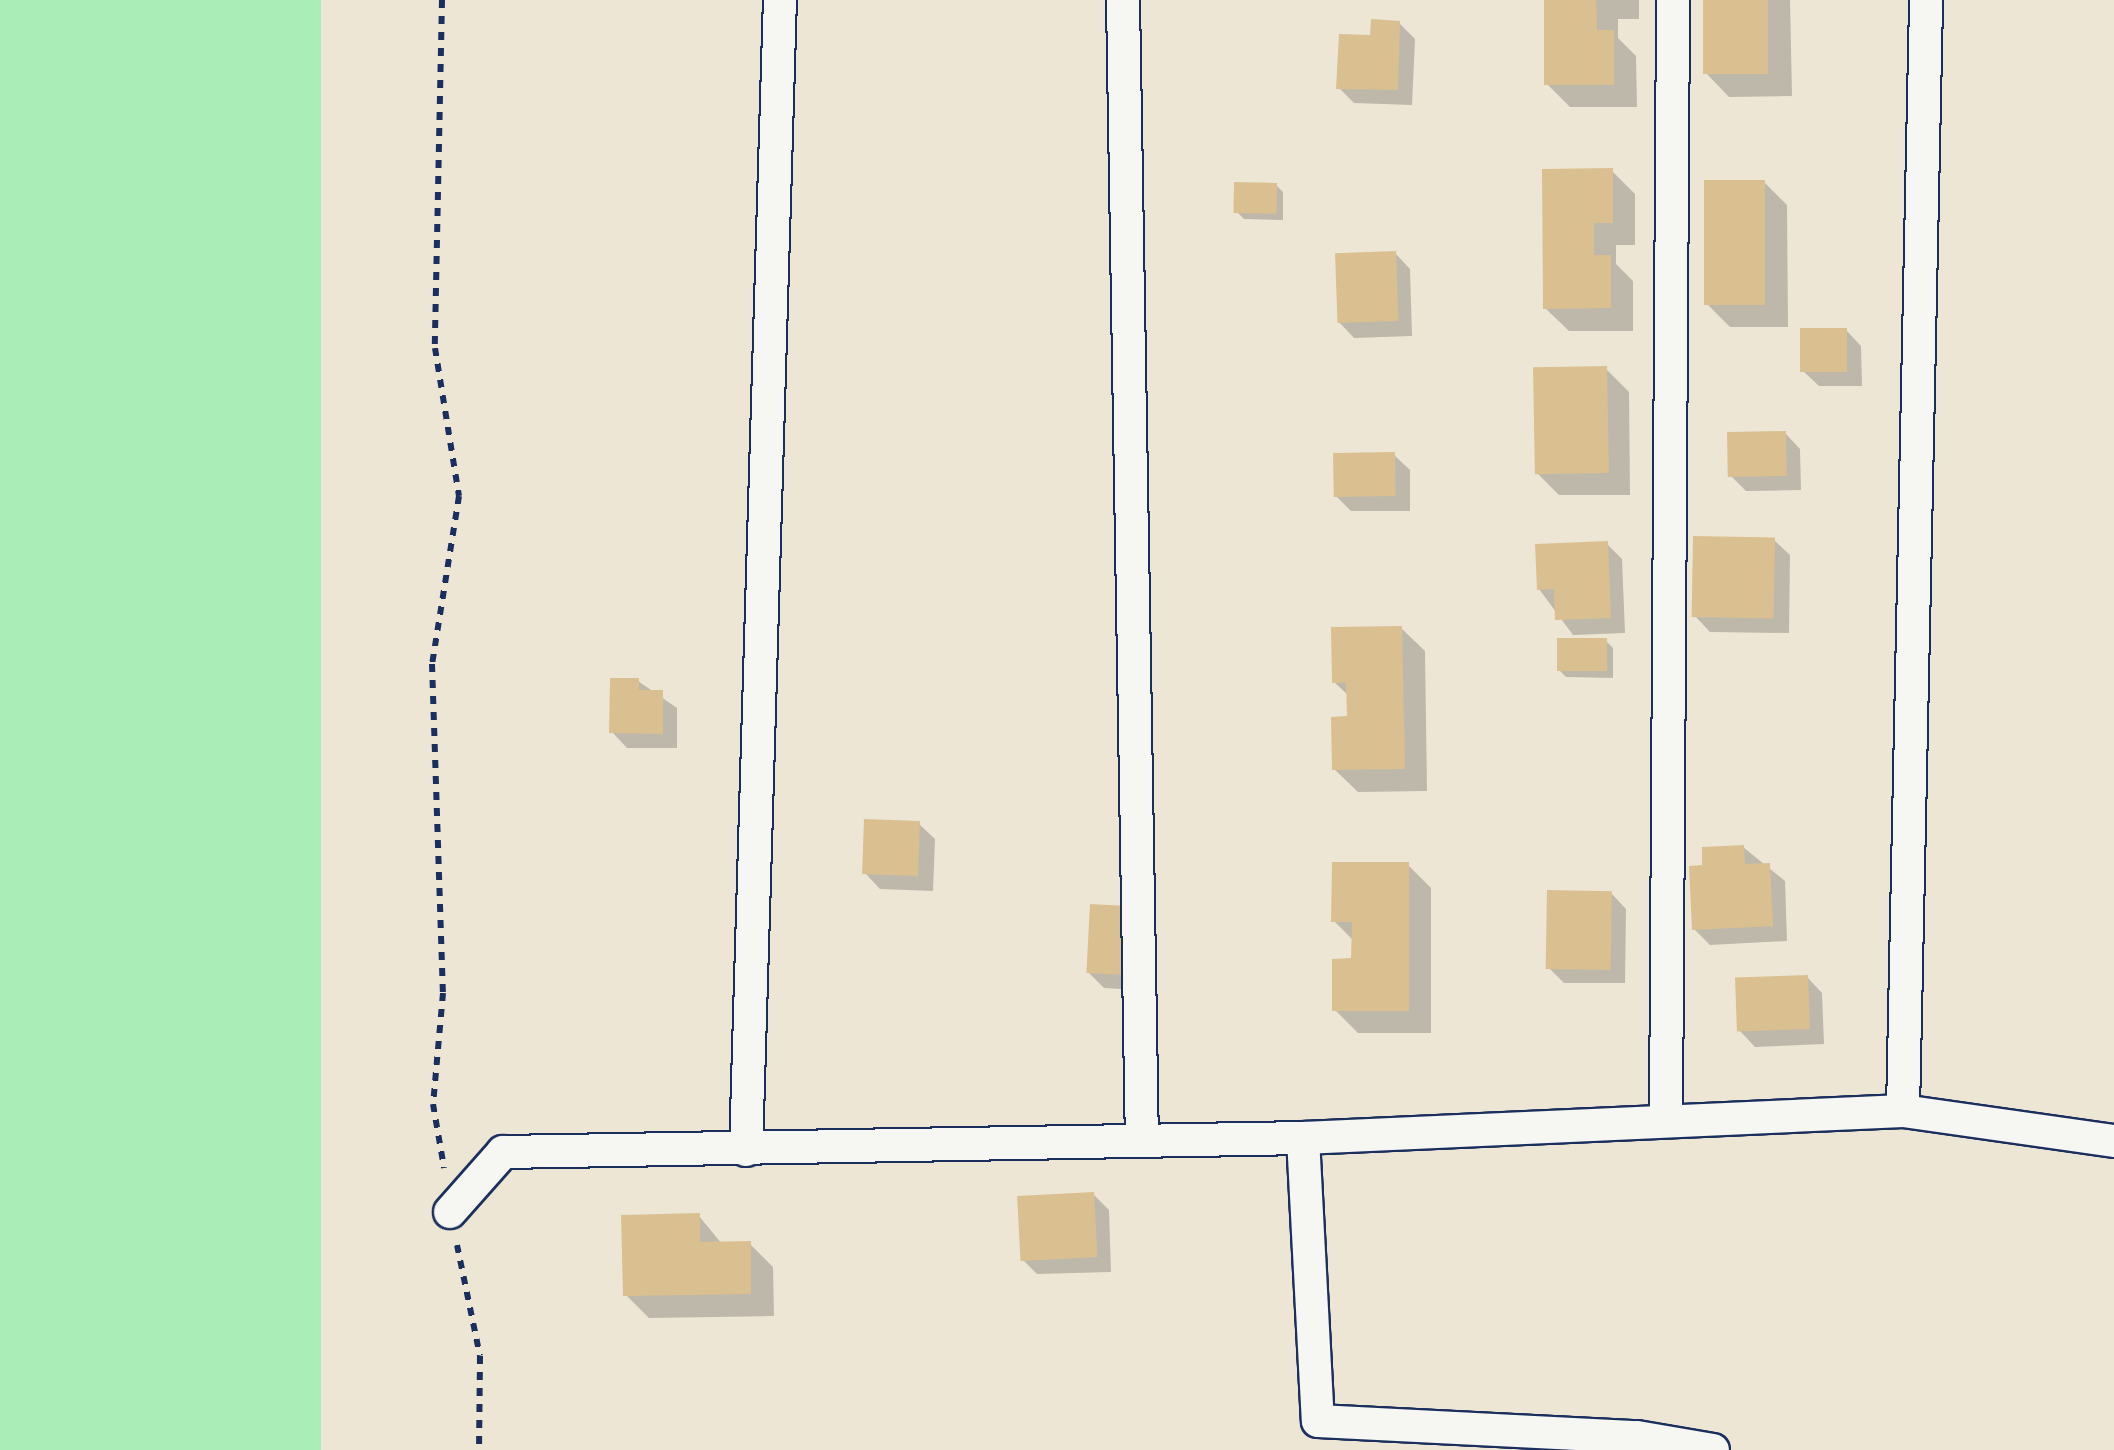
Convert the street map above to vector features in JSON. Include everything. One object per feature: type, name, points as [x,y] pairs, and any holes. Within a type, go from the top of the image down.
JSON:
[{"type":"street","points":[[746,1150],[780,0]]},
{"type":"street","points":[[1123,0],[1142,1140]]},
{"type":"street","points":[[1666,1119],[1673,0]]},
{"type":"street","points":[[1903,1111],[1926,0]]},
{"type":"street","points":[[450,1212],[503,1152],[1302,1138],[1903,1111],[2114,1141]]},
{"type":"street","points":[[1302,1138],[1319,1436],[1638,1438],[1713,1450]]},
{"type":"path","points":[[442,0],[435,348],[459,496],[432,664],[442,993],[434,1104],[450,1212],[480,1356],[479,1450]]},
{"type":"green space","points":[[0,0],[321,0],[321,1450],[0,1450]]},
{"type":"building","points":[[1544,0],[1596,0],[1597,30],[1614,30],[1614,85],[1544,85]]},
{"type":"building","points":[[1703,0],[1768,0],[1768,74],[1703,74]]},
{"type":"building","points":[[1371,19],[1400,21],[1398,90],[1336,89],[1339,34],[1370,35]]},
{"type":"building","points":[[1613,168],[1613,223],[1594,223],[1594,255],[1611,255],[1611,308],[1543,309],[1542,169]]},
{"type":"building","points":[[1704,180],[1765,180],[1765,305],[1704,305]]},
{"type":"building","points":[[1234,182],[1277,183],[1276,214],[1233,213]]},
{"type":"building","points":[[1396,251],[1398,321],[1337,323],[1335,253]]},
{"type":"building","points":[[1800,328],[1847,328],[1847,372],[1800,372]]},
{"type":"building","points":[[1607,366],[1609,473],[1535,474],[1533,367]]},
{"type":"building","points":[[1786,431],[1787,476],[1728,477],[1727,432]]},
{"type":"building","points":[[1395,452],[1396,496],[1334,497],[1333,453]]},
{"type":"building","points":[[1693,536],[1775,537],[1774,618],[1692,617]]},
{"type":"building","points":[[1608,541],[1611,618],[1555,620],[1554,589],[1537,590],[1535,544]]},
{"type":"building","points":[[1402,626],[1405,769],[1332,770],[1331,717],[1347,716],[1346,683],[1332,683],[1331,627]]},
{"type":"building","points":[[1557,638],[1607,638],[1607,671],[1557,671]]},
{"type":"building","points":[[610,678],[639,678],[639,690],[663,690],[663,734],[609,733]]},
{"type":"building","points":[[864,819],[920,821],[918,876],[862,874]]},
{"type":"building","points":[[1744,845],[1745,864],[1770,863],[1773,926],[1692,930],[1689,866],[1702,865],[1702,847]]},
{"type":"building","points":[[1332,862],[1409,862],[1409,1011],[1332,1011],[1332,959],[1351,958],[1352,922],[1331,922]]},
{"type":"building","points":[[1547,890],[1612,891],[1611,970],[1546,969]]},
{"type":"building","points":[[1090,904],[1127,906],[1123,975],[1086,973]]},
{"type":"building","points":[[1808,975],[1810,1029],[1737,1032],[1735,978]]},
{"type":"building","points":[[1094,1192],[1097,1257],[1021,1261],[1017,1196]]},
{"type":"building","points":[[700,1213],[700,1242],[751,1241],[751,1294],[623,1296],[621,1215]]}]
